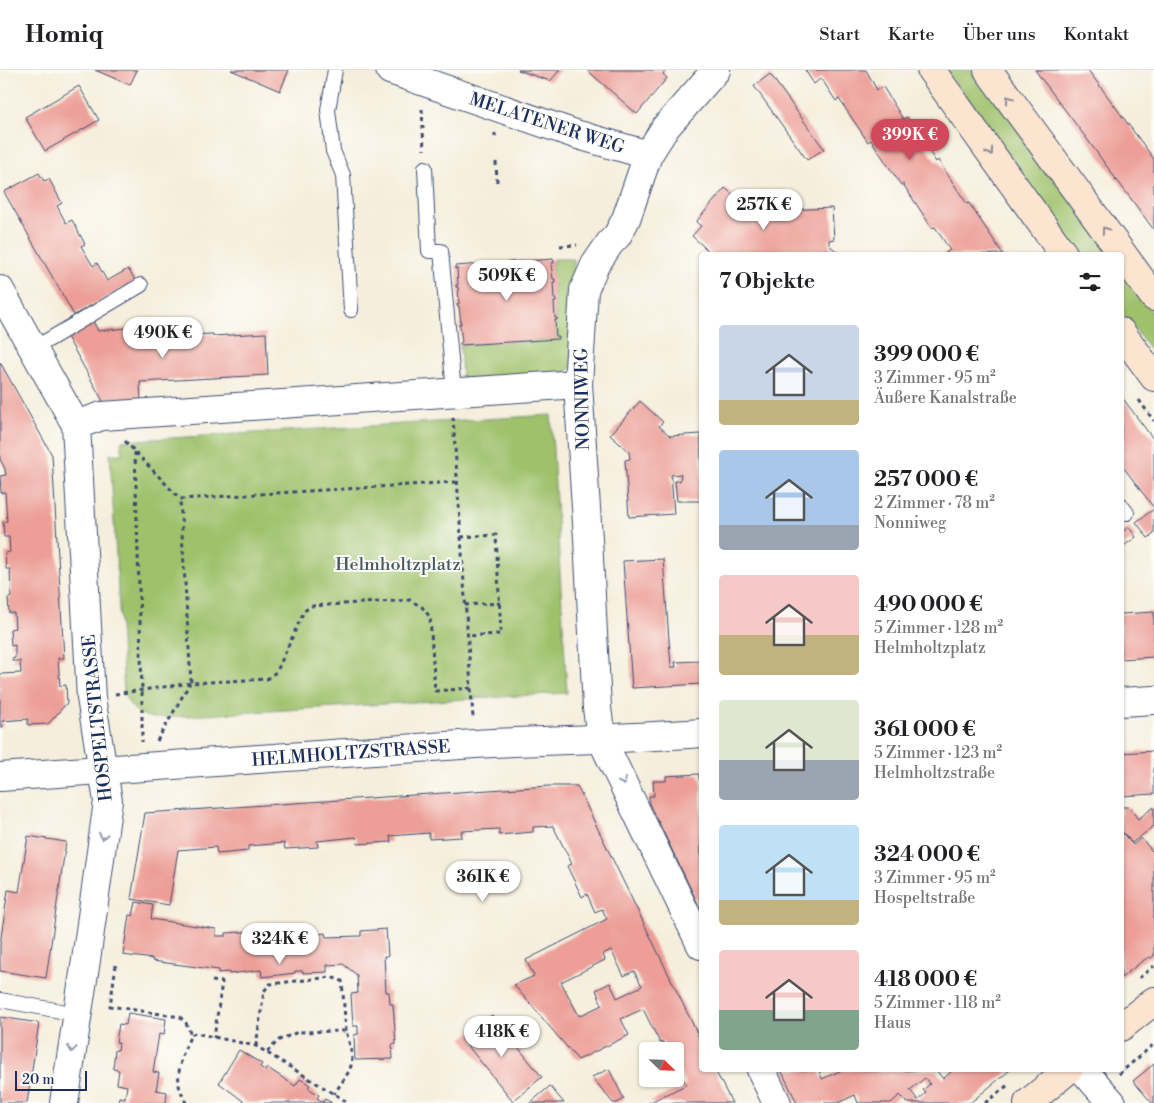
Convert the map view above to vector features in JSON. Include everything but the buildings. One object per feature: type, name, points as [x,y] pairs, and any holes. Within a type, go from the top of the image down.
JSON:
[{"type":"main road","points":[[931,70],[1057,252]]},
{"type":"main road","points":[[988,70],[1121,252]]},
{"type":"main road","points":[[1124,256],[1154,297]]},
{"type":"main road","points":[[1124,336],[1154,377]]},
{"type":"main road","points":[[1124,1025],[1154,1001]]},
{"type":"main road","points":[[1028,1103],[1066,1072]]},
{"type":"street","name":"MELATENER WEG","points":[[390,70],[575,134],[648,155]]},
{"type":"street","name":"NONNIWEG","points":[[699,941],[601,738],[597,708],[578,384],[584,290],[595,265],[618,236],[626,219],[648,155],[665,128],[716,70]]},
{"type":"street","name":"HOSPELTSTRASSE","points":[[0,290],[76,425],[91,698],[108,801],[64,1103]]},
{"type":"street","points":[[76,425],[102,416],[578,384]]},
{"type":"street","points":[[1124,702],[1154,700]]},
{"type":"street","name":"HELMHOLTZSTRASSE","points":[[0,776],[142,768],[474,744],[642,738],[699,733]]},
{"type":"street","points":[[762,1072],[777,1103]]},
{"type":"street","points":[[1085,1072],[1112,1103]]},
{"type":"lane","points":[[336,70],[328,110],[333,151],[343,176],[351,310]]},
{"type":"lane","points":[[425,168],[429,252],[441,251],[452,392]]},
{"type":"lane","points":[[33,349],[141,285]]},
{"type":"lane","points":[[0,1000],[77,1014]]},
{"type":"path","points":[[422,111],[423,136]]},
{"type":"path","points":[[496,162],[497,182]]},
{"type":"path","points":[[560,246],[571,245]]},
{"type":"path","points":[[452,392],[456,482],[472,688],[474,744]]},
{"type":"path","points":[[102,416],[180,499],[191,683],[142,768]]},
{"type":"path","points":[[135,452],[142,690],[142,768]]},
{"type":"path","points":[[180,499],[456,482]]},
{"type":"path","points":[[461,537],[496,535],[501,634],[468,636]]},
{"type":"path","points":[[91,698],[191,683],[267,679],[277,671],[304,611],[312,606],[410,600],[422,607],[430,617],[435,691],[472,688]]},
{"type":"path","points":[[465,605],[500,603]]},
{"type":"path","points":[[116,965],[110,1006],[180,1017],[186,1023],[190,1035],[180,1067],[179,1086],[186,1103]]},
{"type":"path","points":[[256,1046],[264,991],[270,984],[331,977],[342,981],[346,1031],[353,1055],[353,1063],[334,1094]]},
{"type":"path","points":[[212,982],[222,982],[214,1038]]},
{"type":"path","points":[[267,1052],[279,1040],[298,1032],[346,1031]]},
{"type":"path","points":[[190,1035],[195,1034],[256,1046],[349,1103]]},
{"type":"path","points":[[986,1103],[1012,1081]]},
{"type":"green space","points":[[946,70],[975,70],[1109,252],[1079,252]]},
{"type":"green space","points":[[553,259],[574,259],[572,368],[566,372],[462,380],[460,345],[559,339],[556,337],[555,320],[557,318],[555,318],[554,302],[556,300],[554,299],[553,282],[555,279],[553,279],[551,263],[554,263]]},
{"type":"green space","points":[[1124,272],[1154,315],[1154,355],[1124,314]]},
{"type":"green space","name":"Helmholtzplatz","points":[[551,415],[567,693],[154,718],[139,713],[129,703],[124,693],[110,454],[122,454],[121,441]]}]
